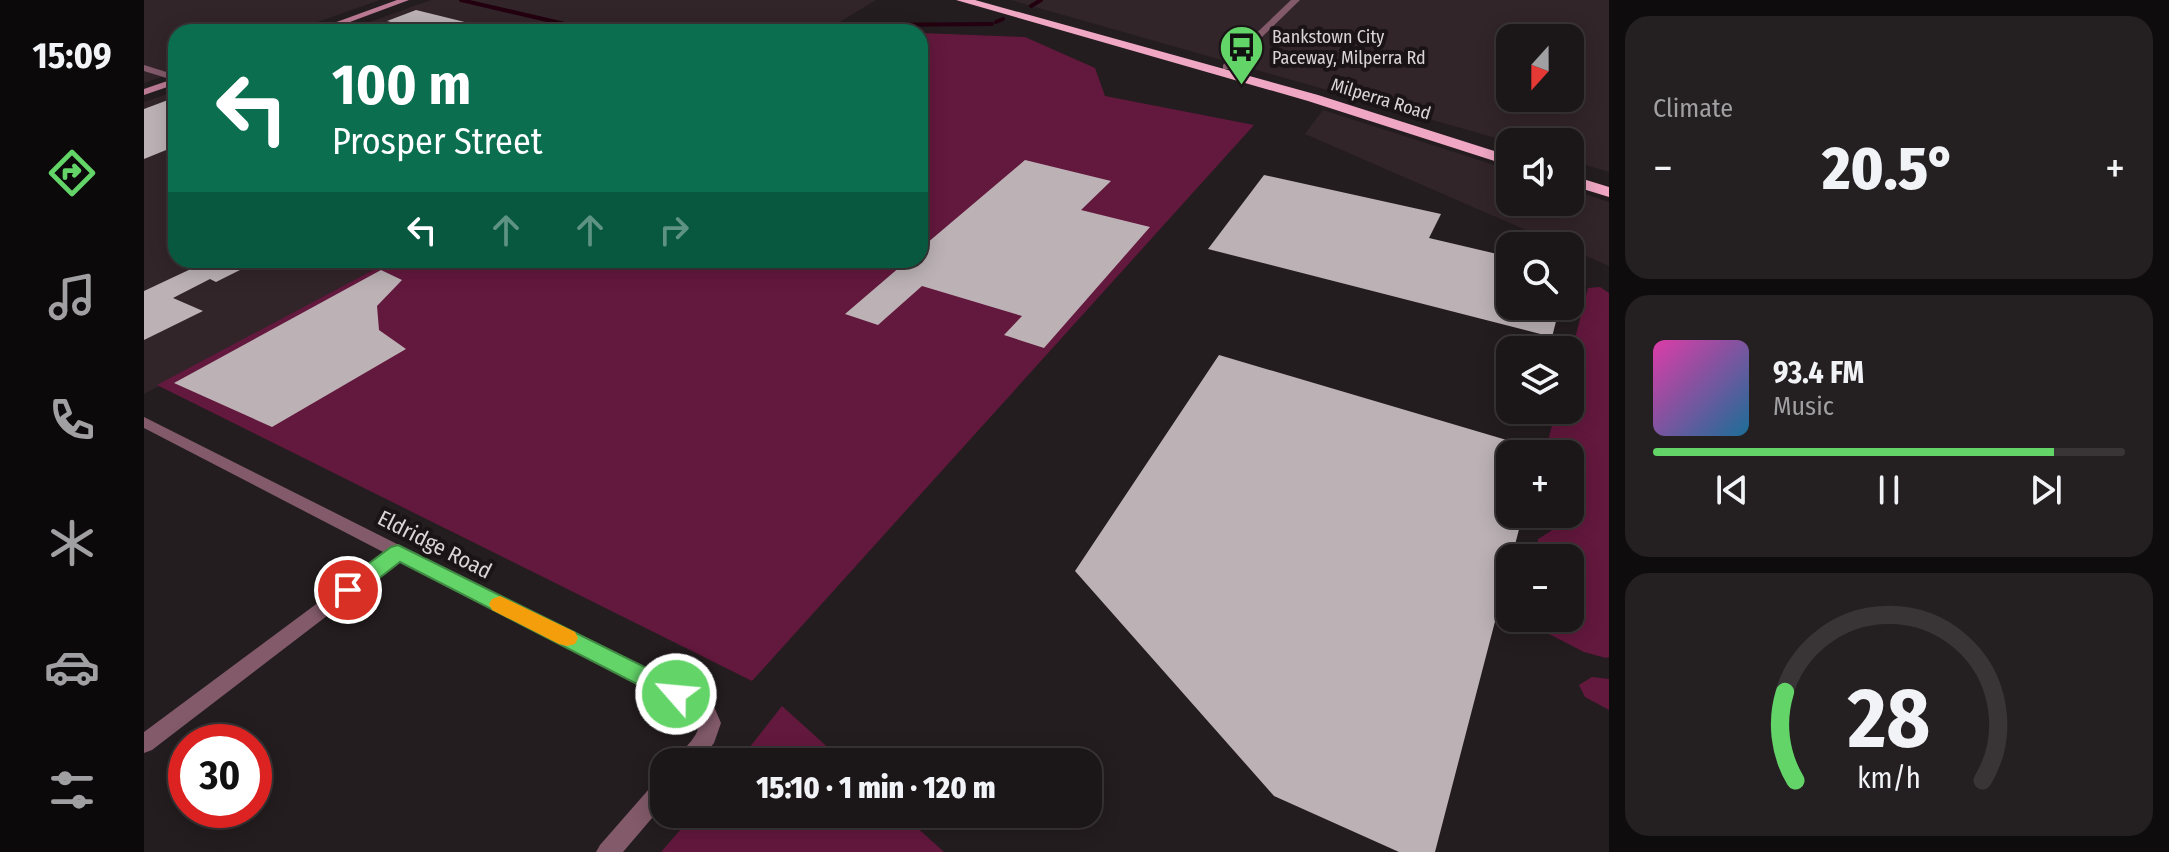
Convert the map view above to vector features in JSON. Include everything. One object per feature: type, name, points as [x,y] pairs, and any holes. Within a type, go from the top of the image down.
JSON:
[{"type":"highway","name":"Milperra Road","points":[[962,0],[1313,98],[1496,157]]},
{"type":"highway","name":"Milperra Road","points":[[983,0],[1226,67],[1496,148]]},
{"type":"highway","points":[[1584,175],[1609,183]]},
{"type":"highway","points":[[1584,184],[1609,192]]},
{"type":"main road","points":[[337,24],[405,0]]},
{"type":"main road","points":[[144,92],[168,82]]},
{"type":"street","points":[[1226,67],[1296,0]]},
{"type":"street","points":[[144,68],[168,76]]},
{"type":"street","name":"Eldridge Road","points":[[144,422],[705,708],[711,718],[709,733],[697,748]]},
{"type":"street","points":[[144,744],[398,552]]},
{"type":"street","points":[[608,852],[650,804]]},
{"type":"shaded area","points":[[144,0],[380,0],[312,24],[168,24],[168,75],[144,83]]},
{"type":"shaded area","points":[[431,0],[876,0],[836,24],[364,24]]},
{"type":"shaded area","points":[[1011,0],[1609,0],[1609,172],[1584,164],[1584,128],[1496,128],[1496,138]]},
{"type":"shaded area","points":[[928,33],[1025,37],[1095,68],[1105,96],[1254,125],[752,681],[157,385],[377,268],[928,268]]},
{"type":"shaded area","points":[[168,94],[168,268],[377,268],[144,394],[144,102]]},
{"type":"shaded area","points":[[1323,110],[1496,166],[1496,216],[1584,216],[1584,194],[1609,202],[1609,266],[1584,255],[1584,232],[1531,232],[1305,134]]},
{"type":"shaded area","points":[[1600,287],[1609,293],[1609,657],[1606,658],[1584,652],[1548,632],[1584,632],[1584,544],[1537,544],[1538,539],[1554,528],[1584,528],[1584,440],[1551,440],[1549,437],[1552,424],[1584,424],[1584,336],[1576,336],[1580,320],[1584,320],[1588,288]]},
{"type":"shaded area","points":[[1592,677],[1609,679],[1609,710],[1585,697],[1579,685]]},
{"type":"shaded area","points":[[782,706],[828,748],[749,748]]},
{"type":"shaded area","points":[[682,828],[917,828],[944,852],[661,852]]},
{"type":"building","points":[[416,10],[473,24],[398,24],[387,21]]},
{"type":"building","points":[[168,100],[168,149],[144,159],[144,109]]},
{"type":"building","points":[[1025,160],[1111,181],[1081,210],[1150,227],[1044,348],[1004,335],[1022,316],[922,286],[878,325],[845,314],[899,268],[928,268],[928,242]]},
{"type":"building","points":[[1264,175],[1441,214],[1429,238],[1496,254],[1496,320],[1556,320],[1552,336],[1548,336],[1208,249]]},
{"type":"building","points":[[193,268],[244,268],[216,282],[210,279],[173,298],[203,311],[144,340],[144,291]]},
{"type":"building","points":[[381,270],[402,280],[377,306],[379,330],[406,349],[272,427],[174,383]]},
{"type":"building","points":[[1219,355],[1507,440],[1496,440],[1496,528],[1519,528],[1515,544],[1496,544],[1496,618],[1435,852],[1399,852],[1274,796],[1075,571]]},
{"type":"waterway","points":[[461,0],[564,24]]},
{"type":"waterway","points":[[1031,6],[1041,0]]},
{"type":"waterway","points":[[996,22],[1003,19]]},
{"type":"waterway","points":[[928,25],[992,24]]},
{"type":"slow traffic","points":[[500,604],[567,638]]},
{"type":"place","name":"Bankstown City Paceway, Milperra Rd","points":[[1241,86]]},
{"type":"route","points":[[348,590],[398,552],[676,694]]}]
